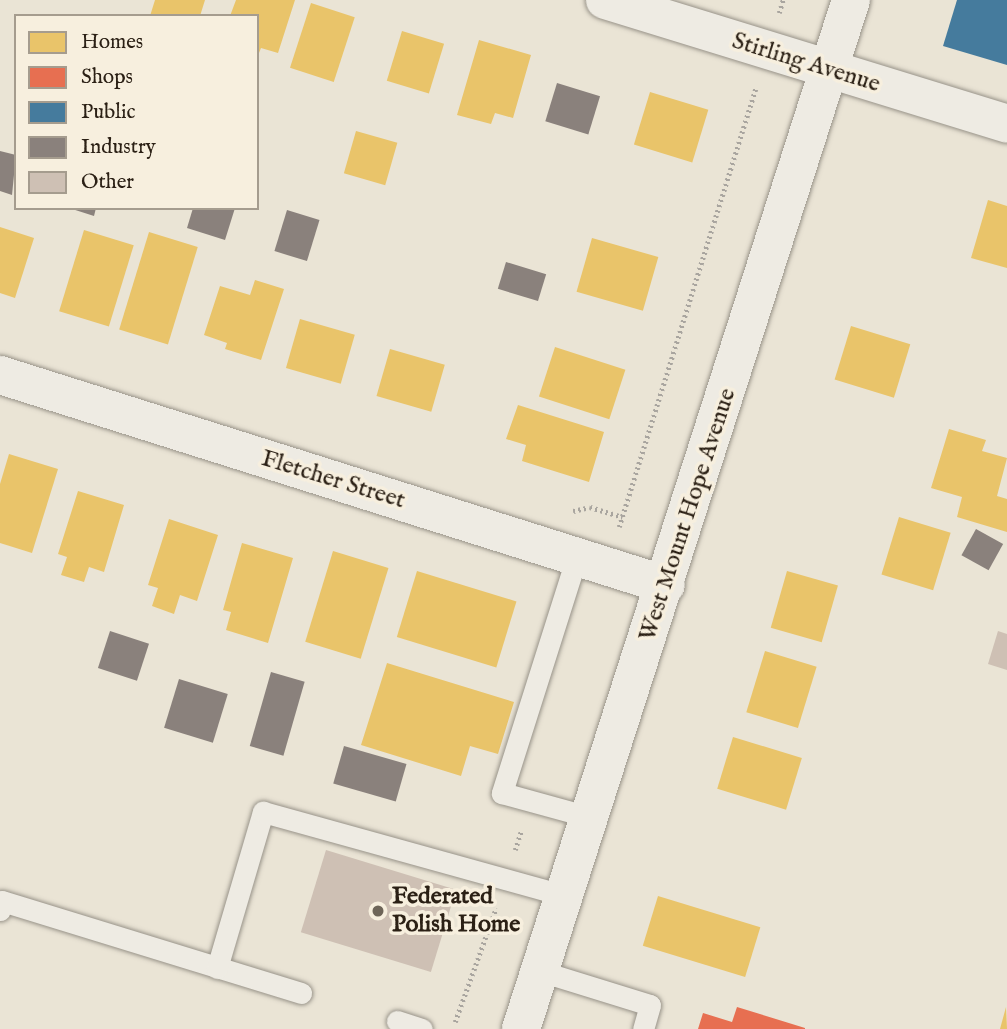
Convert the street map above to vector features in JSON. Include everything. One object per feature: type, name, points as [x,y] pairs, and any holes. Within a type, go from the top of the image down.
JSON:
[{"type":"street","name":"Stirling Avenue","points":[[605,0],[1007,124]]},
{"type":"street","name":"West Mount Hope Avenue","points":[[522,1029],[851,0]]},
{"type":"street","name":"Fletcher Street","points":[[0,375],[666,585]]},
{"type":"lane","points":[[590,817],[502,793],[592,561]]},
{"type":"lane","points":[[217,968],[262,812],[565,895]]},
{"type":"lane","points":[[0,909],[2,901],[301,993]]},
{"type":"lane","points":[[540,971],[650,1005],[643,1029]]},
{"type":"lane","points":[[397,1021],[422,1029]]},
{"type":"path","points":[[592,561],[768,51],[783,0]]},
{"type":"path","points":[[453,1029],[531,800]]},
{"type":"building: Homes","points":[[155,0],[205,0],[201,14],[151,14]]},
{"type":"building: Homes","points":[[236,0],[295,0],[278,53],[261,48],[259,53],[259,14],[231,14]]},
{"type":"building: Homes","points":[[311,3],[355,17],[334,82],[290,68]]},
{"type":"building: Homes","points":[[402,31],[444,44],[429,94],[387,81]]},
{"type":"building: Homes","points":[[479,40],[531,55],[513,118],[495,113],[491,124],[457,115]]},
{"type":"building: Homes","points":[[650,92],[708,110],[692,162],[634,145]]},
{"type":"building: Homes","points":[[356,131],[397,143],[385,185],[344,173]]},
{"type":"building: Homes","points":[[988,200],[1007,206],[1007,268],[971,258]]},
{"type":"building: Homes","points":[[0,227],[34,238],[15,298],[0,293]]},
{"type":"building: Homes","points":[[84,230],[134,245],[109,326],[59,311]]},
{"type":"building: Homes","points":[[149,232],[198,247],[168,344],[119,330]]},
{"type":"building: Homes","points":[[592,238],[658,257],[643,311],[577,292]]},
{"type":"building: Homes","points":[[255,280],[284,289],[261,360],[225,349],[227,343],[204,335],[220,286],[250,295]]},
{"type":"building: Homes","points":[[300,319],[355,335],[341,384],[286,368]]},
{"type":"building: Homes","points":[[851,326],[910,344],[894,398],[835,380]]},
{"type":"building: Homes","points":[[555,347],[625,370],[609,419],[539,396]]},
{"type":"building: Homes","points":[[390,349],[445,365],[431,412],[376,396]]},
{"type":"building: Homes","points":[[518,405],[604,432],[589,482],[522,461],[526,445],[506,439]]},
{"type":"building: Homes","points":[[949,429],[986,440],[982,451],[1007,458],[997,496],[1007,499],[1007,532],[957,517],[962,497],[931,488]]},
{"type":"building: Homes","points":[[9,454],[58,469],[32,553],[0,543],[0,484]]},
{"type":"building: Homes","points":[[78,491],[124,505],[104,572],[89,567],[84,582],[61,575],[67,557],[58,554]]},
{"type":"building: Homes","points":[[899,517],[951,533],[933,590],[881,574]]},
{"type":"building: Homes","points":[[169,519],[218,535],[197,601],[180,595],[174,614],[152,606],[158,588],[148,585]]},
{"type":"building: Homes","points":[[242,543],[293,558],[268,643],[226,630],[231,612],[223,610]]},
{"type":"building: Homes","points":[[333,551],[388,568],[361,659],[305,642]]},
{"type":"building: Homes","points":[[417,571],[516,601],[496,667],[397,637]]},
{"type":"building: Homes","points":[[787,571],[838,586],[822,642],[771,628]]},
{"type":"building: Homes","points":[[765,651],[817,667],[798,728],[746,712]]},
{"type":"building: Homes","points":[[387,663],[514,702],[498,754],[470,746],[461,776],[361,745]]},
{"type":"building: Homes","points":[[733,737],[802,758],[786,810],[717,789]]},
{"type":"building: Homes","points":[[658,896],[760,927],[745,977],[643,946]]},
{"type":"building: Homes","points":[[1006,1007],[1007,1029],[1000,1029]]},
{"type":"building: Shops","points":[[737,1007],[805,1029],[698,1029],[703,1013],[732,1022]]},
{"type":"building: Public","points":[[957,0],[1007,0],[1007,65],[943,46]]},
{"type":"building: Industry","points":[[557,83],[600,96],[588,134],[545,121]]},
{"type":"building: Industry","points":[[0,151],[14,154],[14,175],[12,195],[0,191]]},
{"type":"building: Industry","points":[[75,210],[96,210],[94,216]]},
{"type":"building: Industry","points":[[192,210],[234,210],[225,240],[187,228]]},
{"type":"building: Industry","points":[[287,210],[320,220],[307,261],[274,251]]},
{"type":"building: Industry","points":[[506,262],[546,274],[538,301],[498,289]]},
{"type":"building: Industry","points":[[976,529],[1003,544],[989,570],[961,555]]},
{"type":"building: Industry","points":[[110,631],[149,644],[137,681],[98,668]]},
{"type":"building: Industry","points":[[271,672],[305,682],[283,756],[250,746]]},
{"type":"building: Industry","points":[[179,679],[228,694],[213,743],[164,728]]},
{"type":"building: Industry","points":[[344,746],[406,764],[396,801],[333,783]]},
{"type":"building: Other","points":[[998,631],[1007,634],[1007,670],[988,664]]},
{"type":"building: Other","name":"Federated Polish Home","points":[[326,850],[456,890],[431,972],[301,932]]},
{"type":"place","name":"Federated Polish Home","points":[[378,911]]}]
